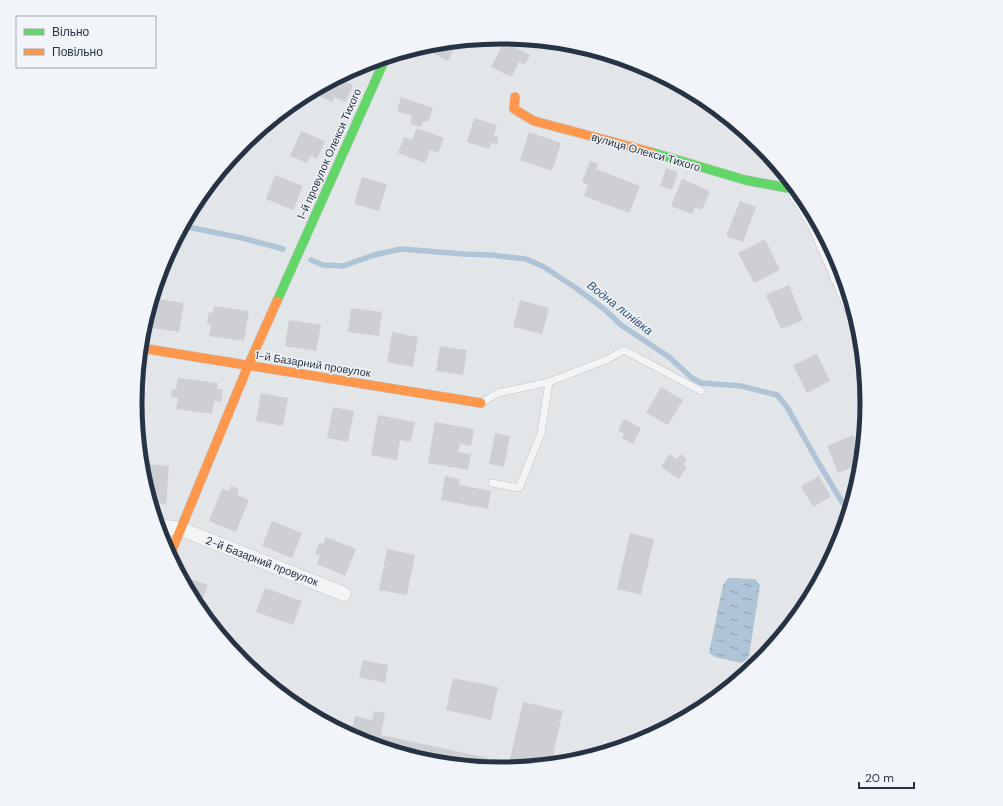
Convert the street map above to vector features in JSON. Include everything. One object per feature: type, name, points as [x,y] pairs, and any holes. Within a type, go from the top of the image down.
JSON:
[{"type":"street","name":"1-й провулок Олекси Тихого","points":[[181,529],[248,366],[379,66]]},
{"type":"street","name":"вулиця Олекси Тихого","points":[[515,97],[514,109],[534,121],[615,142],[745,180],[789,188]]},
{"type":"street","points":[[827,252],[834,270]]},
{"type":"street","name":"1-й Базарний провулок","points":[[147,349],[481,403]]},
{"type":"street","name":"2-й Базарний провулок","points":[[165,527],[181,529],[344,594]]},
{"type":"street","points":[[173,547],[181,529]]},
{"type":"lane","points":[[481,403],[498,393],[549,382],[608,359],[624,350],[701,391]]},
{"type":"lane","points":[[492,484],[519,488],[541,433],[549,382]]},
{"type":"water","points":[[728,578],[755,579],[760,585],[749,656],[741,663],[715,657],[709,653],[723,585]]},
{"type":"building","points":[[503,44],[509,44],[530,55],[525,65],[519,62],[511,77],[491,67]]},
{"type":"building","points":[[455,47],[448,61],[429,51]]},
{"type":"building","points":[[343,81],[353,85],[346,102],[334,97],[332,102],[317,95]]},
{"type":"building","points":[[401,97],[433,108],[428,122],[424,121],[421,127],[410,124],[412,116],[397,111]]},
{"type":"building","points":[[474,118],[497,125],[494,136],[499,137],[497,144],[491,143],[489,149],[467,142]]},
{"type":"building","points":[[417,128],[444,138],[438,153],[430,150],[425,163],[398,153],[404,137],[412,140]]},
{"type":"building","points":[[301,131],[325,141],[317,159],[310,156],[307,163],[290,156]]},
{"type":"building","points":[[529,132],[561,143],[552,171],[520,160]]},
{"type":"building","points":[[590,161],[598,163],[596,169],[640,186],[629,213],[584,196],[588,185],[582,182]]},
{"type":"building","points":[[666,168],[678,172],[672,190],[660,186]]},
{"type":"building","points":[[275,175],[303,186],[293,210],[266,199]]},
{"type":"building","points":[[362,177],[387,184],[379,211],[354,204]]},
{"type":"building","points":[[682,179],[710,191],[702,210],[695,207],[692,214],[671,206]]},
{"type":"building","points":[[740,201],[756,207],[743,242],[726,236]]},
{"type":"building","points":[[765,239],[780,270],[754,283],[738,253]]},
{"type":"building","points":[[789,285],[803,320],[781,329],[766,295]]},
{"type":"building","points":[[159,299],[184,303],[179,332],[150,328]]},
{"type":"building","points":[[520,300],[549,308],[542,334],[513,327]]},
{"type":"building","points":[[214,306],[249,311],[244,341],[209,336],[211,326],[207,323],[209,312],[213,313]]},
{"type":"building","points":[[351,308],[382,312],[379,336],[348,332]]},
{"type":"building","points":[[289,320],[321,325],[316,351],[285,346]]},
{"type":"building","points":[[392,332],[418,337],[413,367],[387,362]]},
{"type":"building","points":[[440,346],[467,350],[463,375],[436,371]]},
{"type":"building","points":[[817,354],[830,381],[807,393],[793,365]]},
{"type":"building","points":[[143,377],[145,377],[142,403],[143,380]]},
{"type":"building","points":[[178,378],[218,383],[217,389],[223,389],[221,402],[214,401],[212,414],[176,409],[178,398],[171,397],[172,389],[176,389]]},
{"type":"building","points":[[661,387],[683,400],[668,425],[646,413]]},
{"type":"building","points":[[261,393],[288,398],[283,426],[256,421]]},
{"type":"building","points":[[333,407],[354,411],[348,442],[327,438]]},
{"type":"building","points":[[378,415],[415,422],[411,442],[400,440],[397,460],[371,455]]},
{"type":"building","points":[[624,419],[641,428],[633,444],[622,438],[624,434],[618,431]]},
{"type":"building","points":[[435,422],[474,429],[471,446],[460,444],[458,452],[471,454],[468,470],[428,463]]},
{"type":"building","points":[[495,433],[510,436],[504,467],[489,464]]},
{"type":"building","points":[[853,435],[858,446],[855,466],[838,473],[827,446]]},
{"type":"building","points":[[669,454],[677,459],[680,454],[687,459],[683,465],[687,467],[679,479],[661,467]]},
{"type":"building","points":[[149,464],[169,466],[166,504],[157,503],[148,469]]},
{"type":"building","points":[[445,476],[460,479],[459,485],[491,491],[488,509],[441,500]]},
{"type":"building","points":[[819,476],[831,497],[813,507],[801,486]]},
{"type":"building","points":[[231,486],[239,489],[237,495],[249,500],[236,532],[209,521],[222,489],[229,491]]},
{"type":"building","points":[[272,521],[302,533],[292,558],[262,546]]},
{"type":"building","points":[[630,533],[654,539],[641,595],[617,589]]},
{"type":"building","points":[[326,537],[356,549],[345,576],[317,564],[320,556],[315,554],[319,543],[323,544]]},
{"type":"building","points":[[387,549],[415,555],[407,595],[379,590]]},
{"type":"building","points":[[189,578],[208,585],[202,600]]},
{"type":"building","points":[[265,588],[302,601],[293,625],[256,612]]},
{"type":"building","points":[[363,660],[388,665],[385,683],[359,677]]},
{"type":"building","points":[[453,678],[498,687],[491,720],[446,710]]},
{"type":"building","points":[[523,702],[563,711],[552,758],[509,762]]},
{"type":"building","points":[[374,711],[385,713],[381,735],[488,758],[487,761],[455,759],[409,750],[364,735],[348,727],[352,728],[355,716],[372,720]]},
{"type":"waterway","name":"Водна линівка","points":[[189,227],[242,238],[283,249]]},
{"type":"waterway","name":"Водна линівка","points":[[311,260],[323,265],[343,266],[374,255],[401,249],[526,259],[544,267],[576,288],[604,309],[621,325],[669,357],[692,378],[701,383],[741,386],[777,395],[787,407],[818,462],[845,505]]},
{"type":"traffic: fast","points":[[277,301],[383,64]]},
{"type":"traffic: fast","points":[[651,152],[745,180],[789,188]]},
{"type":"traffic: slow","points":[[515,97],[514,109],[534,121],[651,152]]},
{"type":"traffic: slow","points":[[173,547],[248,366],[277,301]]},
{"type":"traffic: slow","points":[[147,349],[481,403]]}]
